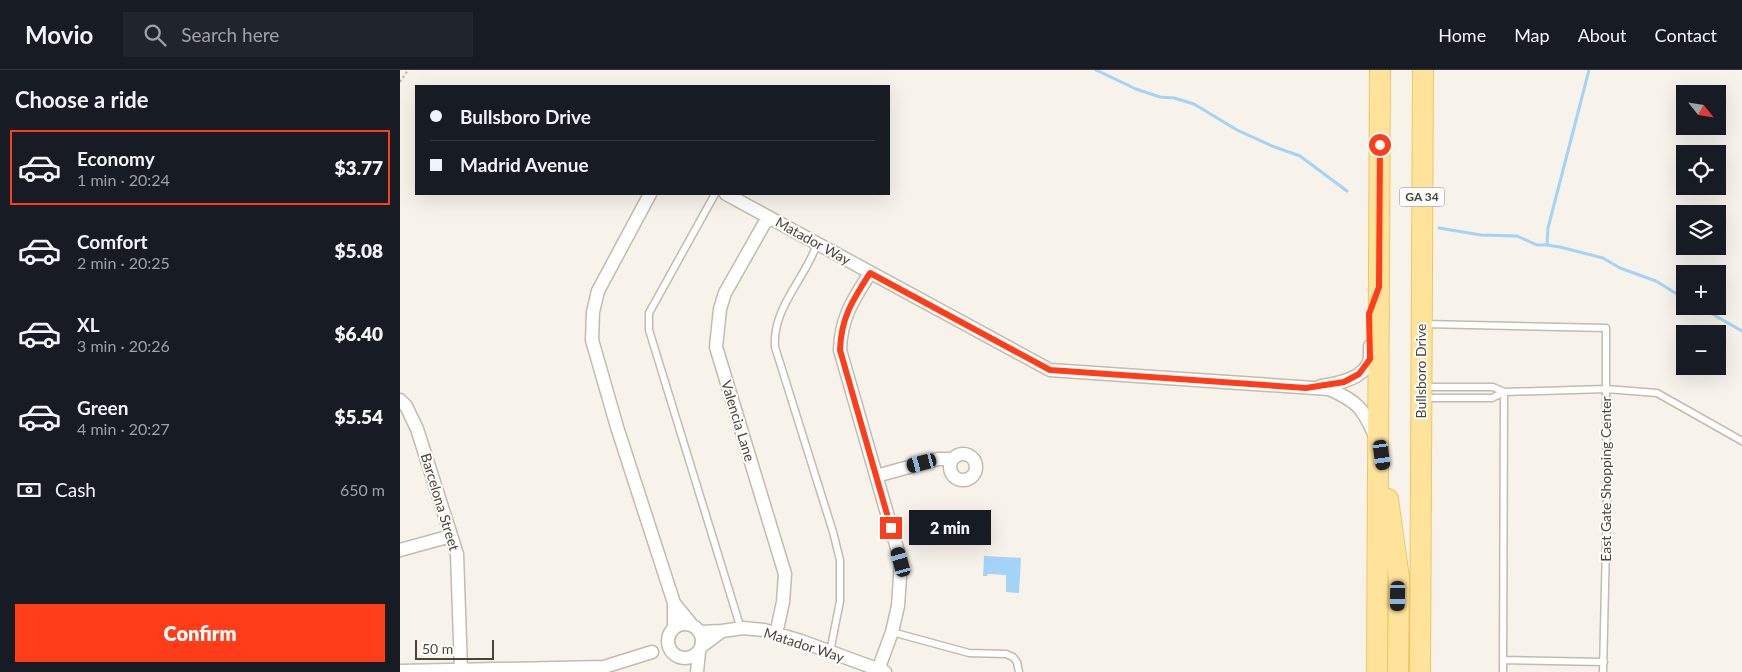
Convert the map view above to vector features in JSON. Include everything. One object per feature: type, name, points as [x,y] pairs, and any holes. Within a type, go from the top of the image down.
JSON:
[{"type":"main road","name":"GA 34","points":[[1377,672],[1380,70]]},
{"type":"main road","name":"Bullsboro Drive","points":[[1422,667],[1423,70]]},
{"type":"main road","points":[[1379,440],[1399,578],[1398,672]]},
{"type":"main road","points":[[1369,672],[1369,642],[1377,614]]},
{"type":"street","points":[[649,195],[598,291],[593,312],[592,340],[617,427],[674,603],[674,627]]},
{"type":"street","name":"Matador Way","points":[[728,195],[1050,370],[1329,389],[1352,400],[1359,406],[1379,440]]},
{"type":"street","name":"Valencia Lane","points":[[768,217],[725,293],[720,308],[716,347],[785,574],[783,602],[776,634]]},
{"type":"street","points":[[870,273],[849,306],[840,334],[840,350],[901,562],[899,598],[881,671]]},
{"type":"street","points":[[1306,388],[1344,382],[1359,374],[1366,366],[1370,359],[1369,314],[1379,287]]},
{"type":"street","name":"Barcelona Street","points":[[400,400],[406,406],[418,429],[457,554],[461,670]]},
{"type":"street","points":[[876,476],[938,459],[952,459]]},
{"type":"street","points":[[400,550],[451,536]]},
{"type":"street","points":[[674,603],[696,628],[703,640],[695,672]]},
{"type":"street","points":[[695,672],[674,650],[669,634],[674,627],[681,624],[696,628]]},
{"type":"street","name":"Matador Way","points":[[696,628],[722,631],[741,628],[764,630],[881,671]]},
{"type":"street","name":"Matador Way","points":[[700,649],[722,631]]},
{"type":"street","points":[[400,671],[604,667],[652,652],[674,650],[688,658],[700,649]]},
{"type":"lane","points":[[714,195],[649,313],[649,330],[741,628]]},
{"type":"lane","points":[[817,244],[779,315],[774,334],[775,347],[840,560],[840,601],[830,652]]},
{"type":"lane","points":[[1422,324],[1606,328],[1606,389],[1657,393],[1742,441]]},
{"type":"lane","name":"East Gate Shopping Center","points":[[1421,393],[1493,387],[1504,392]]},
{"type":"lane","name":"East Gate Shopping Center","points":[[1421,393],[1492,398],[1504,392],[1606,389],[1607,502],[1603,672]]},
{"type":"lane","points":[[1503,672],[1504,392]]},
{"type":"lane","points":[[892,632],[969,653],[1006,654],[1018,662],[1019,672]]},
{"type":"lane","points":[[1504,660],[1604,662]]},
{"type":"path","points":[[400,70],[405,74]]},
{"type":"path","points":[[400,82],[408,70]]},
{"type":"water","points":[[984,556],[1021,558],[1019,593],[1006,592],[1006,575],[988,574],[983,576]]},
{"type":"waterway","points":[[1096,70],[1136,89],[1160,97],[1174,98],[1194,104],[1237,130],[1300,156],[1347,191]]},
{"type":"waterway","points":[[1547,245],[1548,228],[1589,70]]},
{"type":"waterway","points":[[1439,228],[1481,235],[1517,236],[1537,245],[1560,247],[1603,258],[1620,268],[1656,281],[1676,293]]},
{"type":"waterway","points":[[1714,315],[1742,331]]},
{"type":"route","points":[[891,528],[840,350],[840,334],[849,306],[870,273],[1050,370],[1306,388],[1344,382],[1359,374],[1370,359],[1369,314],[1379,287],[1380,145]]}]
